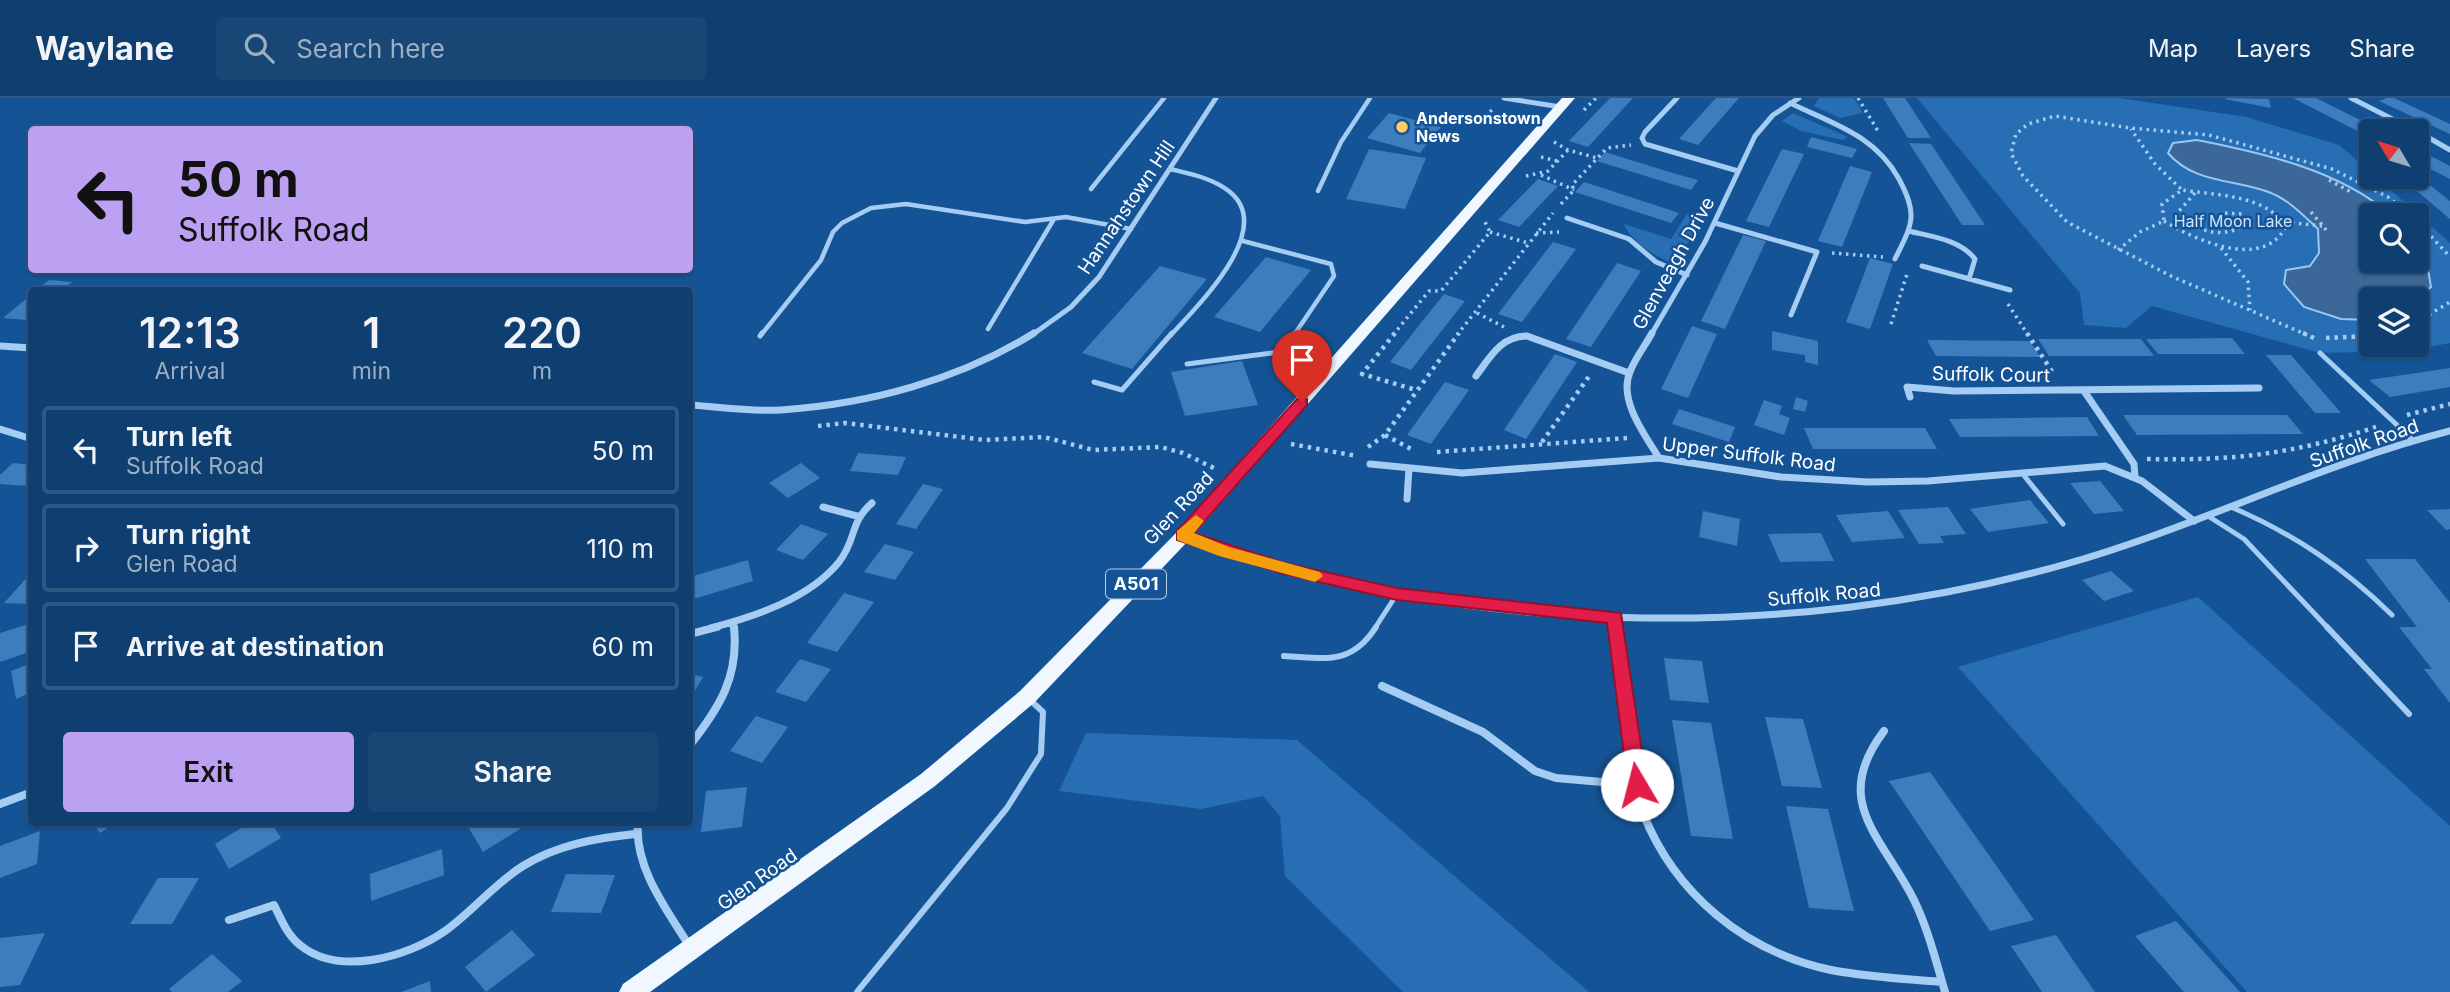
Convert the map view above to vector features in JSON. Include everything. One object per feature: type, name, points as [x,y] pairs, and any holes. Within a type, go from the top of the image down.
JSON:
[{"type":"main road","name":"Glen Road","points":[[632,992],[928,780],[1027,696],[1183,536],[1565,102]]},
{"type":"street","name":"Hannahstown Hill","points":[[693,405],[796,409],[859,400],[947,377],[1006,349],[1053,322],[1089,290],[1216,98]]},
{"type":"street","points":[[1505,98],[1565,102]]},
{"type":"street","points":[[1677,98],[1644,132],[1642,138],[1645,144],[1738,171]]},
{"type":"street","name":"Glenveagh Drive","points":[[1629,373],[1687,275],[1763,125],[1799,98]]},
{"type":"street","points":[[2351,98],[2393,119]]},
{"type":"street","points":[[1790,103],[1879,149],[1907,191],[1912,204],[1909,231],[1895,259]]},
{"type":"street","points":[[2429,138],[2450,150]]},
{"type":"street","points":[[1567,218],[1629,239],[1656,262],[1687,275]]},
{"type":"street","points":[[1715,223],[1818,252],[1791,315]]},
{"type":"street","points":[[1909,231],[1962,246],[1971,252],[1975,259],[1969,279]]},
{"type":"street","points":[[1922,266],[2010,290]]},
{"type":"street","points":[[1476,376],[1503,341],[1516,335],[1527,336],[1629,373],[1629,392],[1646,437],[1660,458]]},
{"type":"street","points":[[0,346],[28,348]]},
{"type":"street","name":"Suffolk Court","points":[[1909,397],[1907,387],[2084,391],[2259,388]]},
{"type":"street","points":[[2084,391],[2130,458],[2136,477]]},
{"type":"street","points":[[0,429],[28,438]]},
{"type":"street","name":"Suffolk Road","points":[[1183,536],[1284,568],[1397,594],[1615,617],[1775,616],[1847,611],[1917,600],[2069,563],[2414,441],[2450,431]]},
{"type":"street","name":"Upper Suffolk Road","points":[[1370,464],[1492,472],[1585,461],[1660,458],[1825,481],[1928,481],[2105,466],[2136,477],[2194,521]]},
{"type":"street","points":[[1407,499],[1409,468]]},
{"type":"street","points":[[693,633],[780,606],[816,583],[848,548],[857,533],[857,516],[872,503]]},
{"type":"street","points":[[823,508],[857,516]]},
{"type":"street","points":[[1615,617],[1643,813],[1668,865],[1695,897],[1749,938],[1781,954],[1817,966],[1943,987],[1911,893],[1879,846],[1868,824],[1861,796],[1858,771],[1867,749],[1884,731]]},
{"type":"street","points":[[693,742],[725,699],[735,674],[737,651],[733,622]]},
{"type":"street","points":[[1382,686],[1483,732],[1535,771],[1556,778],[1637,785]]},
{"type":"street","points":[[0,804],[28,794]]},
{"type":"street","points":[[637,826],[635,834],[657,892],[692,951]]},
{"type":"street","points":[[229,920],[274,905],[285,928],[300,946],[317,956],[364,961],[387,957],[437,937],[523,866],[574,844],[635,834]]},
{"type":"lane","points":[[1091,188],[1164,98]]},
{"type":"lane","points":[[1318,191],[1341,142],[1370,98]]},
{"type":"lane","points":[[1094,382],[1122,390],[1221,278],[1243,241],[1244,217],[1233,195],[1199,176],[1170,169]]},
{"type":"lane","points":[[760,336],[821,260],[832,232],[842,223],[871,208],[906,204],[1026,222],[1066,217],[1131,229]]},
{"type":"lane","points":[[988,329],[1054,219]]},
{"type":"lane","points":[[1187,364],[1280,352],[1288,345],[1334,276],[1331,264],[1323,260],[1243,241]]},
{"type":"lane","points":[[2320,353],[2414,441]]},
{"type":"lane","points":[[2022,473],[2063,524]]},
{"type":"lane","points":[[2231,507],[2311,543],[2348,571],[2392,615]]},
{"type":"lane","points":[[2208,516],[2244,539],[2409,714]]},
{"type":"lane","points":[[1284,656],[1336,659],[1366,642],[1397,594]]},
{"type":"lane","points":[[857,992],[1007,808],[1041,754],[1043,712],[1027,696]]},
{"type":"path","points":[[1448,114],[1449,125],[1480,121],[1505,98]]},
{"type":"path","points":[[1579,116],[1596,98]]},
{"type":"path","points":[[1858,98],[1880,133],[1879,149]]},
{"type":"path","points":[[2359,182],[2332,169],[2209,135],[2130,128],[2067,117],[2044,117],[2028,124],[2012,144],[2011,153],[2023,176],[2067,222],[2118,250],[2311,338],[2359,336]]},
{"type":"path","points":[[2130,128],[2155,164],[2182,190],[2256,204],[2285,222],[2322,226]]},
{"type":"path","points":[[1561,134],[1553,142],[1568,150],[1597,158]]},
{"type":"path","points":[[1574,190],[1572,185],[1607,148],[1645,144]]},
{"type":"path","points":[[1540,175],[1548,171],[1568,150]]},
{"type":"path","points":[[1518,184],[1526,175],[1540,175],[1574,190]]},
{"type":"path","points":[[2329,180],[2351,192]]},
{"type":"path","points":[[2341,187],[2359,182]]},
{"type":"path","points":[[2373,189],[2395,203]]},
{"type":"path","points":[[1354,453],[1385,435],[1535,233],[1574,190]]},
{"type":"path","points":[[2182,190],[2162,204],[2161,216],[2164,221],[2197,240],[2221,248],[2245,249],[2274,241],[2283,234],[2285,222]]},
{"type":"path","points":[[2195,192],[2180,206],[2179,211],[2185,220],[2220,233],[2234,231],[2247,223],[2242,214],[2223,213]]},
{"type":"path","points":[[1492,211],[1484,220],[1490,232],[1528,243]]},
{"type":"path","points":[[2311,212],[2327,231]]},
{"type":"path","points":[[2118,250],[2140,232],[2164,221]]},
{"type":"path","points":[[1416,390],[1362,374],[1429,291],[1441,290],[1490,232]]},
{"type":"path","points":[[1535,233],[1559,232]]},
{"type":"path","points":[[2429,232],[2450,257]]},
{"type":"path","points":[[2221,248],[2248,282],[2250,311]]},
{"type":"path","points":[[1818,252],[1895,259],[1909,267],[1891,324]]},
{"type":"path","points":[[1996,286],[2064,390]]},
{"type":"path","points":[[2429,315],[2450,302]]},
{"type":"path","points":[[1477,313],[1490,318]]},
{"type":"path","points":[[1541,443],[1599,362]]},
{"type":"path","points":[[2130,458],[2182,461],[2295,450],[2450,404]]},
{"type":"path","points":[[796,409],[795,427],[845,423],[985,440],[1044,437],[1093,450],[1161,447],[1182,453],[1235,478]]},
{"type":"path","points":[[1385,435],[1397,444],[1416,450]]},
{"type":"path","points":[[1434,452],[1646,437]]},
{"type":"path","points":[[1267,442],[1354,453],[1370,464]]},
{"type":"green space","points":[[1819,98],[1854,98],[1863,113],[1840,118],[1814,106]]},
{"type":"green space","name":"Half Moon Lake","points":[[1917,98],[2119,98],[2246,117],[2339,145],[2359,162],[2359,189],[2389,189],[2405,203],[2359,203],[2359,273],[2429,273],[2429,224],[2450,243],[2450,343],[2429,347],[2429,287],[2359,287],[2359,352],[2320,353],[2152,306],[2126,328],[2084,325],[2080,293]]},
{"type":"green space","points":[[1793,113],[1848,137],[1842,140],[1801,131],[1782,121]]},
{"type":"green space","points":[[1687,214],[1701,218],[1678,262],[1655,255],[1632,236],[1624,224],[1671,239]]},
{"type":"green space","points":[[2198,597],[2450,826],[2450,992],[2247,992],[1958,667]]},
{"type":"green space","points":[[1086,733],[1297,740],[1589,992],[1403,992],[1285,876],[1280,816],[1263,796],[1201,809],[1059,791]]},
{"type":"shaded area","name":"Half Moon Lake","points":[[2197,140],[2248,151],[2299,166],[2348,186],[2375,203],[2359,203],[2359,273],[2429,273],[2431,287],[2359,287],[2359,320],[2341,319],[2304,307],[2284,284],[2286,270],[2310,266],[2319,253],[2318,229],[2278,196],[2203,176],[2178,163],[2168,153],[2173,143]]},
{"type":"building","points":[[1610,98],[1633,98],[1588,147],[1569,141]]},
{"type":"building","points":[[1716,98],[1739,98],[1698,145],[1679,139]]},
{"type":"building","points":[[1883,98],[1905,98],[1931,138],[1908,138]]},
{"type":"building","points":[[2293,98],[2316,98],[2359,120],[2359,132]]},
{"type":"building","points":[[2394,98],[2450,124],[2450,134],[2429,124],[2429,119],[2418,119],[2379,101]]},
{"type":"building","points":[[2225,99],[2269,99],[2271,108]]},
{"type":"building","points":[[1389,113],[1441,127],[1420,153],[1367,138]]},
{"type":"building","points":[[1811,137],[1857,149],[1852,158],[1807,147]]},
{"type":"building","points":[[1909,143],[1931,144],[1985,225],[1962,225]]},
{"type":"building","points":[[1369,149],[1426,158],[1405,209],[1346,199]]},
{"type":"building","points":[[1782,149],[1804,154],[1769,227],[1746,221]]},
{"type":"building","points":[[1605,152],[1698,180],[1691,190],[1597,161]]},
{"type":"building","points":[[2429,155],[2450,166],[2450,179],[2429,168]]},
{"type":"building","points":[[1850,166],[1872,172],[1842,247],[1818,241]]},
{"type":"building","points":[[1538,179],[1558,186],[1519,227],[1498,220]]},
{"type":"building","points":[[1584,182],[1679,213],[1671,223],[1575,192]]},
{"type":"building","points":[[2431,186],[2450,201],[2450,219],[2415,189],[2429,189]]},
{"type":"building","points":[[1743,235],[1766,241],[1725,329],[1701,321]]},
{"type":"building","points":[[1553,242],[1576,249],[1522,322],[1498,314]]},
{"type":"building","points":[[1266,257],[1311,270],[1260,332],[1214,317]]},
{"type":"building","points":[[1870,258],[1893,264],[1870,329],[1846,322]]},
{"type":"building","points":[[1617,263],[1641,271],[1591,347],[1566,339]]},
{"type":"building","points":[[1160,266],[1207,279],[1132,369],[1082,353]]},
{"type":"building","points":[[49,280],[72,282],[65,287],[40,287]]},
{"type":"building","points":[[1444,294],[1465,301],[1411,370],[1390,362]]},
{"type":"building","points":[[28,297],[26,320],[3,318]]},
{"type":"building","points":[[1692,326],[1717,334],[1688,398],[1661,389]]},
{"type":"building","points":[[1772,331],[1818,341],[1818,365],[1805,362],[1805,355],[1772,350]]},
{"type":"building","points":[[2232,338],[2245,354],[2158,354],[2146,339]]},
{"type":"building","points":[[2038,339],[2141,339],[2154,356],[2049,356]]},
{"type":"building","points":[[1927,340],[2030,341],[2040,357],[1936,356]]},
{"type":"building","points":[[1555,354],[1577,362],[1526,439],[1504,430]]},
{"type":"building","points":[[2266,355],[2291,355],[2341,413],[2315,413]]},
{"type":"building","points":[[1242,361],[1258,405],[1185,416],[1171,372]]},
{"type":"building","points":[[2450,368],[2450,387],[2390,397],[2369,380]]},
{"type":"building","points":[[1445,382],[1469,390],[1431,444],[1407,435]]},
{"type":"building","points":[[1796,397],[1808,401],[1805,412],[1793,409]]},
{"type":"building","points":[[1764,400],[1782,406],[1779,414],[1790,418],[1784,435],[1754,425]]},
{"type":"building","points":[[1679,409],[1735,427],[1729,442],[1672,424]]},
{"type":"building","points":[[2123,415],[2287,415],[2303,434],[2137,435]]},
{"type":"building","points":[[2087,417],[2099,436],[1960,437],[1949,419]]},
{"type":"building","points":[[1804,428],[1925,428],[1937,449],[1813,449]]},
{"type":"building","points":[[858,453],[906,457],[898,475],[850,471]]},
{"type":"building","points":[[13,463],[28,465],[27,486],[0,484],[0,475]]},
{"type":"building","points":[[801,463],[820,478],[788,498],[769,483]]},
{"type":"building","points":[[2100,481],[2124,511],[2094,514],[2070,483]]},
{"type":"building","points":[[923,484],[943,489],[916,529],[896,524]]},
{"type":"building","points":[[2030,500],[2049,523],[1988,532],[1970,509]]},
{"type":"building","points":[[1948,507],[1966,534],[1940,536],[1944,543],[1919,544],[1898,510]]},
{"type":"building","points":[[2450,509],[2450,529],[2446,530],[2427,510]]},
{"type":"building","points":[[1703,511],[1740,519],[1737,546],[1699,537]]},
{"type":"building","points":[[1888,511],[1905,538],[1852,542],[1836,515]]},
{"type":"building","points":[[801,524],[828,534],[803,560],[776,550]]},
{"type":"building","points":[[1821,533],[1834,561],[1780,562],[1768,534]]},
{"type":"building","points":[[885,544],[914,552],[895,580],[864,572]]},
{"type":"building","points":[[2365,559],[2415,559],[2450,603],[2450,703],[2424,669],[2432,669],[2399,627],[2417,627]]},
{"type":"building","points":[[748,560],[753,581],[693,599],[693,576]]},
{"type":"building","points":[[2111,571],[2134,591],[2104,601],[2082,580]]},
{"type":"building","points":[[28,576],[28,604],[4,603]]},
{"type":"building","points":[[844,593],[874,602],[837,652],[807,643]]},
{"type":"building","points":[[28,624],[28,652],[0,662],[0,633]]},
{"type":"building","points":[[1664,658],[1702,661],[1709,703],[1670,700]]},
{"type":"building","points":[[800,659],[831,669],[806,702],[775,692]]},
{"type":"building","points":[[28,665],[28,694],[16,699],[11,671]]},
{"type":"building","points":[[693,675],[703,677],[693,694]]},
{"type":"building","points":[[756,716],[788,727],[762,763],[730,751]]},
{"type":"building","points":[[1765,717],[1803,719],[1822,788],[1782,786]]},
{"type":"building","points":[[1672,720],[1711,723],[1733,839],[1691,836]]},
{"type":"building","points":[[1930,772],[2034,920],[1990,931],[1889,781]]},
{"type":"building","points":[[747,787],[742,827],[701,832],[706,791]]},
{"type":"building","points":[[1786,806],[1828,809],[1854,911],[1809,908]]},
{"type":"building","points":[[95,826],[111,826],[100,833]]},
{"type":"building","points":[[244,826],[274,826],[281,838],[229,869],[215,844]]},
{"type":"building","points":[[468,826],[525,826],[483,852]]},
{"type":"building","points":[[40,831],[37,864],[0,878],[0,846]]},
{"type":"building","points":[[442,849],[444,875],[371,901],[370,874]]},
{"type":"building","points":[[566,874],[615,875],[601,913],[551,912]]},
{"type":"building","points":[[158,878],[199,878],[172,924],[130,924]]},
{"type":"building","points":[[2176,921],[2240,992],[2184,992],[2135,936]]},
{"type":"building","points":[[512,930],[535,955],[486,992],[465,967]]},
{"type":"building","points":[[45,933],[20,985],[0,987],[0,938]]},
{"type":"building","points":[[2056,935],[2095,992],[2042,992],[2011,946]]},
{"type":"building","points":[[212,954],[242,981],[228,992],[172,992],[169,989]]},
{"type":"building","points":[[430,981],[431,992],[401,992]]},
{"type":"slow traffic","points":[[1196,521],[1183,536],[1225,552],[1315,576]]},
{"type":"place","name":"Andersonstown News","points":[[1402,127]]},
{"type":"route","points":[[1302,402],[1183,536],[1225,552],[1354,586],[1441,600],[1552,613],[1615,617],[1637,785]]}]
